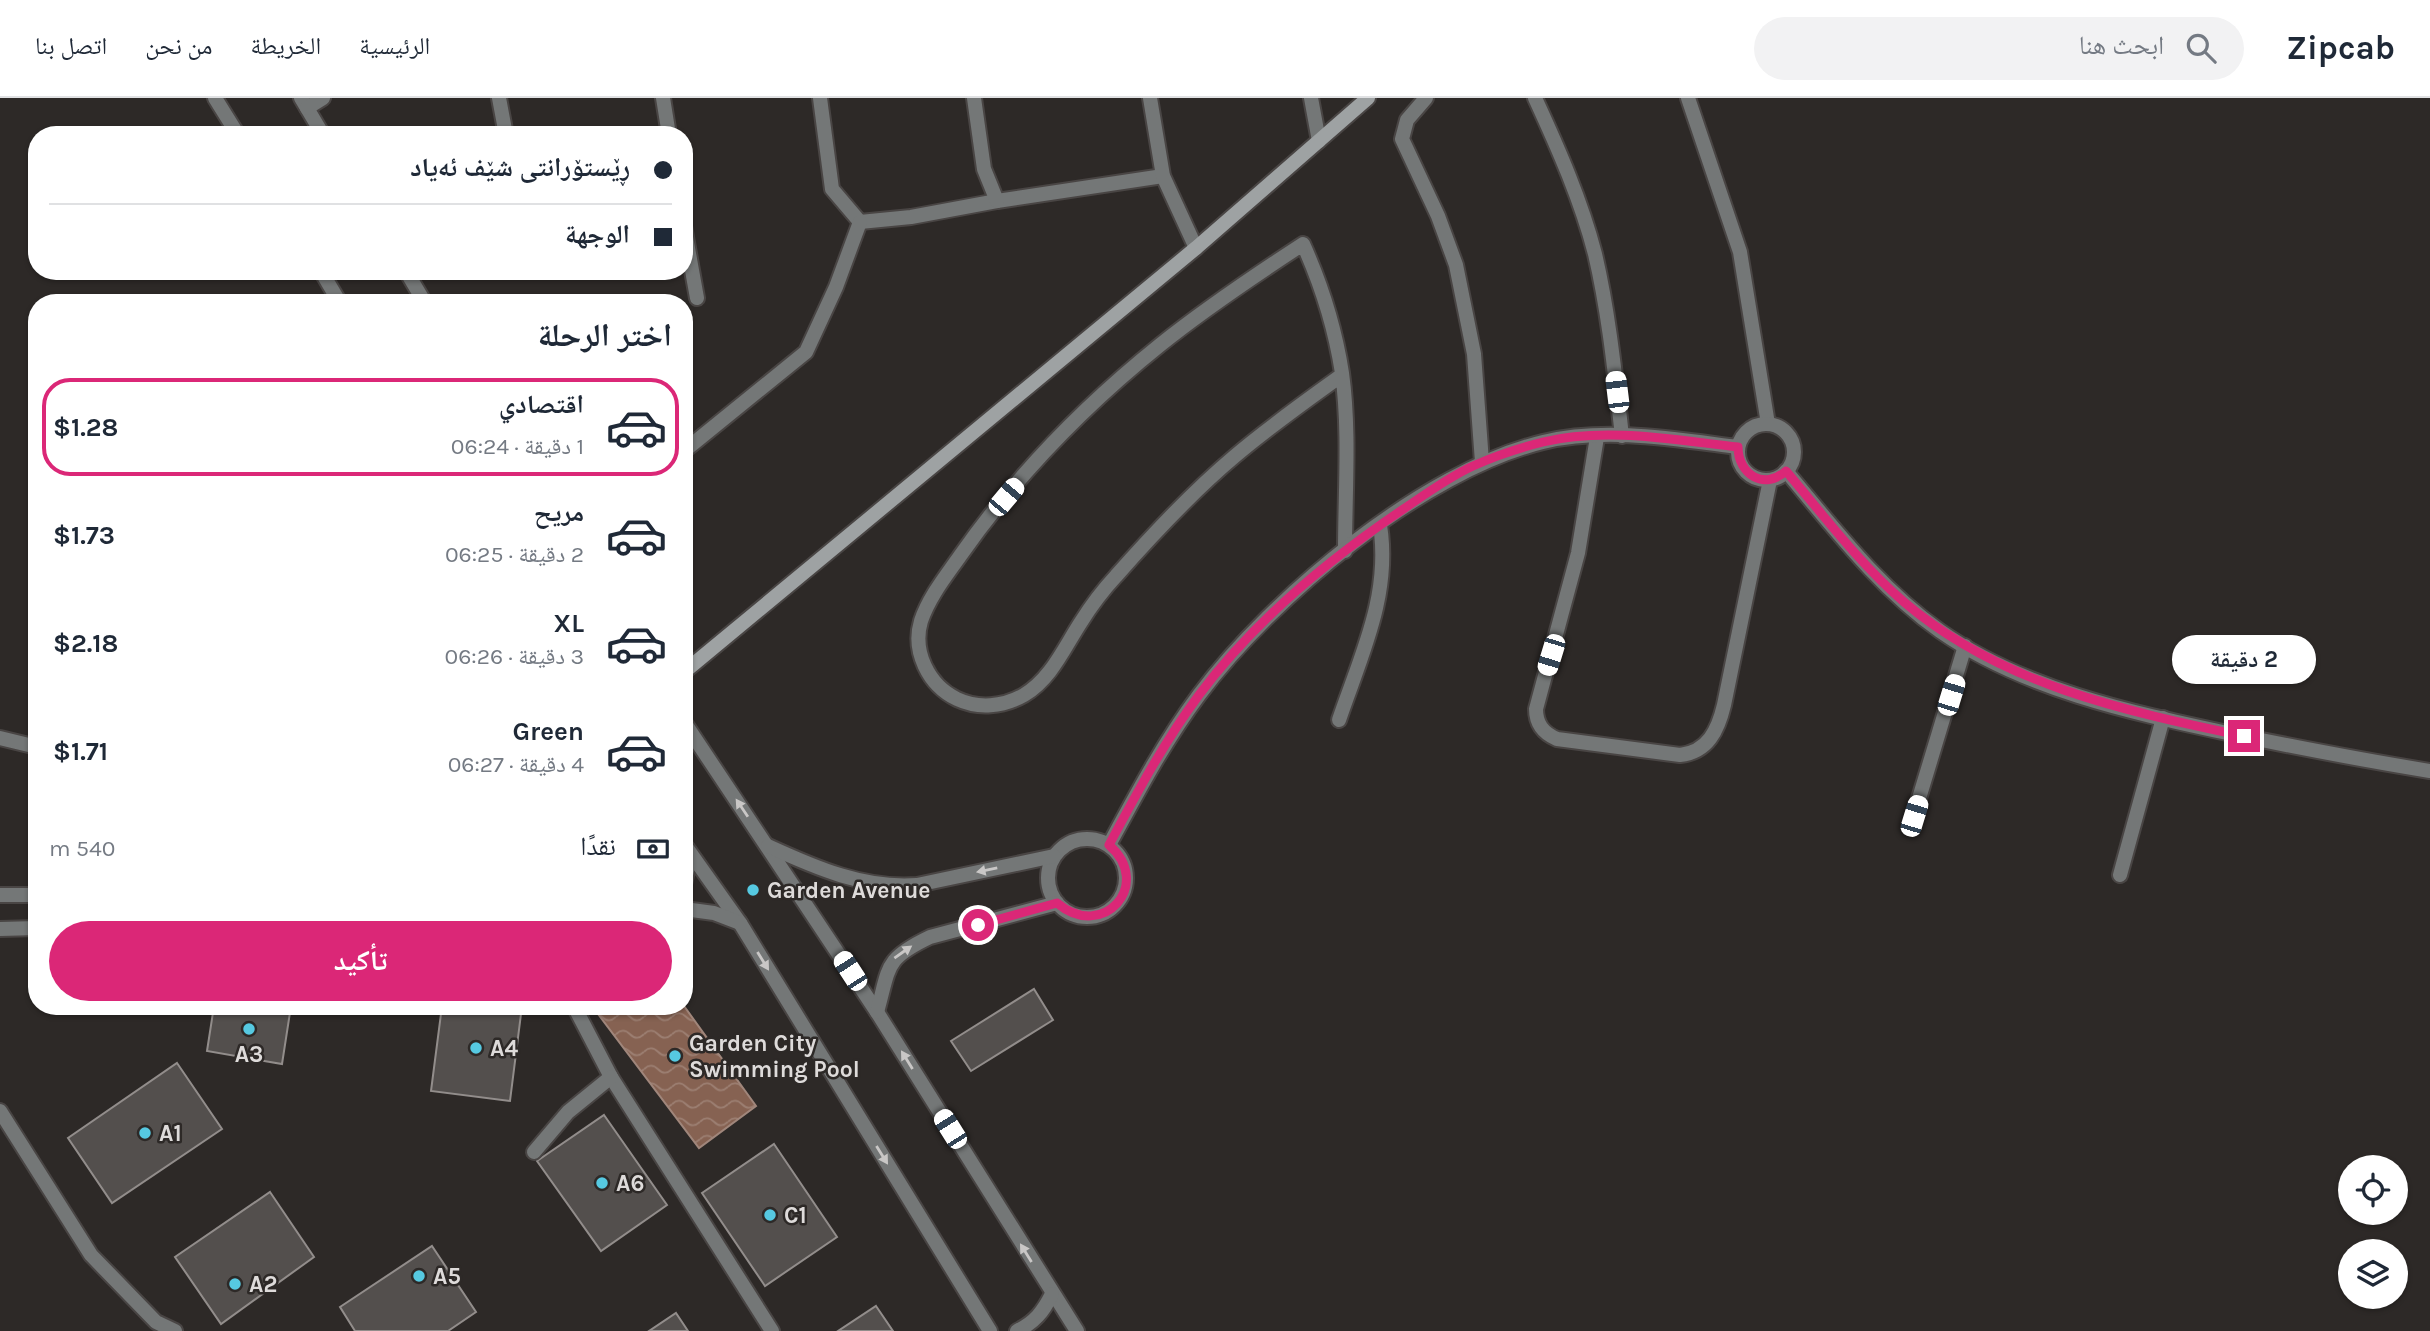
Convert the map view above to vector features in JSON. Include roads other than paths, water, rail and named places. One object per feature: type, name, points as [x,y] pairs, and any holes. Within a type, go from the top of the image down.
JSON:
[{"type":"street","points":[[215,98],[232,126]]},
{"type":"street","points":[[318,126],[304,103],[323,98]]},
{"type":"street","points":[[499,98],[504,126]]},
{"type":"street","points":[[663,98],[668,126]]},
{"type":"street","points":[[820,98],[832,189],[860,222]]},
{"type":"street","points":[[974,98],[984,169],[997,201]]},
{"type":"street","points":[[1150,98],[1163,176],[1196,248]]},
{"type":"street","points":[[1311,98],[1319,141]]},
{"type":"street","points":[[693,664],[1196,248],[1368,98]]},
{"type":"street","points":[[1426,98],[1407,120],[1402,139],[1438,216],[1456,265],[1472,341],[1482,462]]},
{"type":"street","points":[[1535,98],[1570,178],[1594,252],[1610,329],[1622,436]]},
{"type":"street","points":[[1688,98],[1741,252],[1768,424]]},
{"type":"street","points":[[860,222],[911,217],[1163,176]]},
{"type":"street","points":[[693,445],[806,352],[836,288],[860,222]]},
{"type":"street","points":[[1342,375],[1236,455],[1176,512],[1114,578],[1080,623],[1053,667],[1034,689],[1010,701],[982,706],[955,698],[933,680],[921,657],[919,645],[922,620],[929,602],[979,531],[1036,459],[1080,415],[1160,345],[1303,244],[1324,296],[1342,375],[1345,551]]},
{"type":"street","points":[[693,280],[696,298]]},
{"type":"street","points":[[1768,424],[1781,428],[1792,442],[1793,461],[1786,471],[1770,480],[1754,478],[1746,472],[1738,456],[1738,447],[1746,431],[1754,426],[1768,424]]},
{"type":"street","points":[[1109,845],[1173,732],[1201,693],[1287,600],[1345,551],[1437,488],[1482,462],[1545,442],[1622,436],[1738,447]]},
{"type":"street","points":[[1597,437],[1576,564],[1536,709],[1538,724],[1549,736],[1557,739],[1680,755],[1699,750],[1713,735],[1724,705],[1770,480]]},
{"type":"street","points":[[1786,471],[1889,589],[1938,629],[1965,646],[2022,674],[2084,698],[2163,718],[2323,754],[2430,771]]},
{"type":"street","points":[[1339,720],[1373,620],[1382,584],[1383,548],[1380,525]]},
{"type":"street","points":[[1914,816],[1965,646]]},
{"type":"street","points":[[2120,874],[2163,718]]},
{"type":"street","points":[[693,735],[877,1012],[1077,1331]]},
{"type":"street","points":[[0,738],[28,745]]},
{"type":"street","points":[[1086,838],[1098,839],[1109,845],[1125,865],[1127,878],[1124,892],[1117,904],[1094,917],[1080,917],[1068,912],[1057,903],[1048,880],[1049,867],[1054,856],[1062,847],[1086,838]]},
{"type":"street","points":[[768,846],[812,866],[850,879],[900,886],[917,885],[1054,856]]},
{"type":"street","points":[[693,857],[740,923],[990,1331]]},
{"type":"street","points":[[0,895],[28,895]]},
{"type":"street","points":[[877,1012],[893,959],[910,946],[930,937],[1057,903]]},
{"type":"street","points":[[693,910],[740,923]]},
{"type":"street","points":[[0,929],[28,928]]},
{"type":"street","points":[[579,1015],[611,1077],[772,1331]]},
{"type":"street","points":[[534,1152],[568,1112],[611,1077]]},
{"type":"street","points":[[0,1111],[91,1255],[156,1322],[175,1331]]},
{"type":"street","points":[[1017,1331],[1044,1311],[1052,1294]]},
{"type":"water","name":"Garden City Swimming Pool","points":[[599,1015],[690,1015],[756,1106],[699,1148]]},
{"type":"place","name":"Garden Avenue","points":[[753,890]]},
{"type":"place","name":"A3","points":[[249,1029]]},
{"type":"place","name":"A4","points":[[476,1048]]},
{"type":"place","name":"Garden City Swimming Pool","points":[[675,1056]]},
{"type":"place","name":"A1","points":[[145,1133]]},
{"type":"place","name":"A6","points":[[602,1183]]},
{"type":"place","name":"C1","points":[[770,1215]]},
{"type":"place","name":"A5","points":[[419,1276]]},
{"type":"place","name":"A2","points":[[235,1284]]}]
